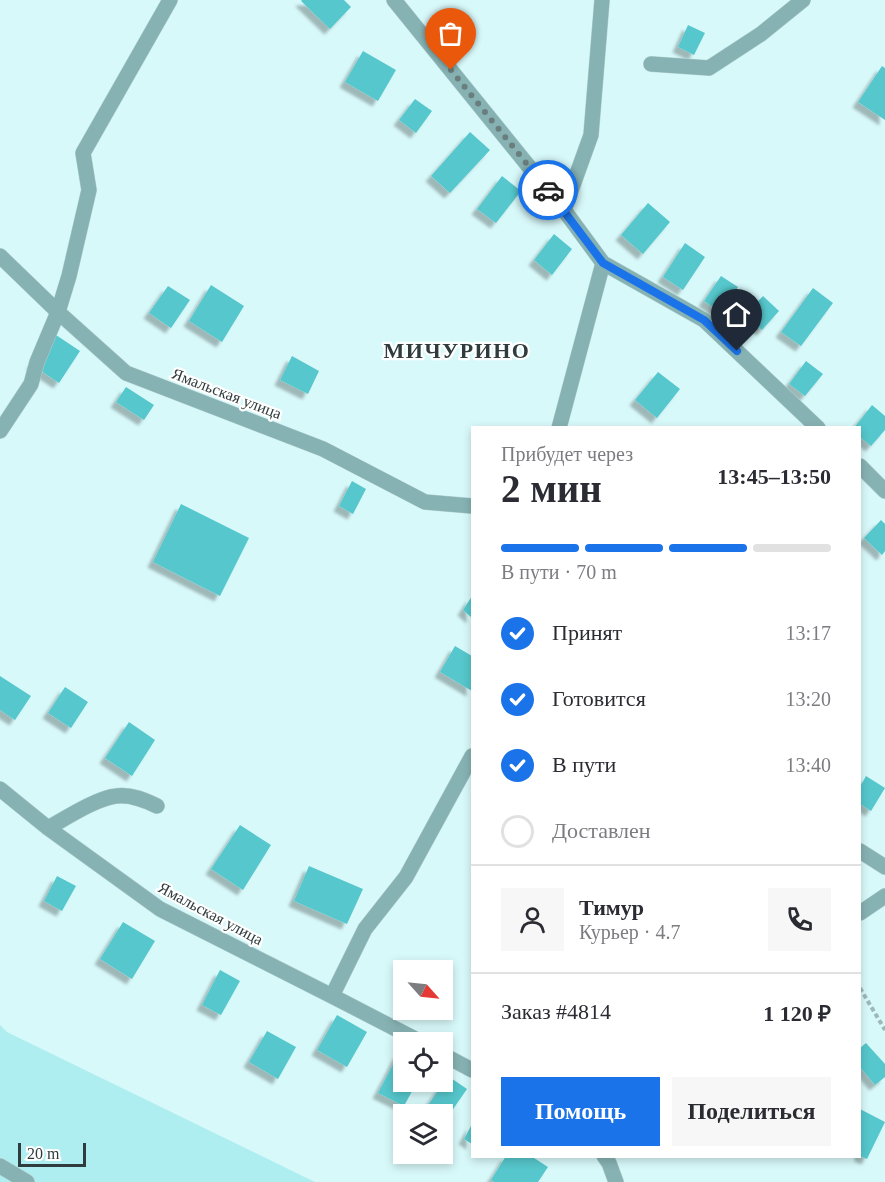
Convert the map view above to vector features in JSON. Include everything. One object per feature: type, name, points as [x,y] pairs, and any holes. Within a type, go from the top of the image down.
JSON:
[{"type":"street","points":[[0,431],[31,384],[69,276],[89,190],[83,153],[170,0]]},
{"type":"street","points":[[394,0],[564,210],[603,263],[704,320],[816,426]]},
{"type":"street","points":[[564,210],[591,135],[602,0]]},
{"type":"street","points":[[651,64],[709,68],[761,34],[803,0]]},
{"type":"street","name":"Ямальская улица","points":[[0,256],[126,373],[323,449],[426,502],[471,506]]},
{"type":"street","points":[[560,426],[603,263]]},
{"type":"street","points":[[861,467],[885,490]]},
{"type":"street","points":[[332,996],[365,929],[406,877],[471,758]]},
{"type":"street","name":"Ямальская улица","points":[[0,789],[48,828],[160,909],[402,1032]]},
{"type":"street","points":[[48,828],[98,801],[117,796],[139,798],[158,806]]},
{"type":"street","points":[[861,852],[885,867]]},
{"type":"street","points":[[861,912],[885,896]]},
{"type":"street","points":[[453,1060],[471,1069]]},
{"type":"street","points":[[605,1158],[616,1182]]},
{"type":"street","points":[[0,1166],[27,1182]]},
{"type":"path","points":[[861,990],[885,1030]]},
{"type":"shaded area","points":[[0,1025],[7,1032],[315,1182],[0,1182]]},
{"type":"building","points":[[302,0],[344,0],[351,7],[330,29]]},
{"type":"building","points":[[688,25],[705,33],[694,55],[678,47]]},
{"type":"building","points":[[363,51],[396,70],[378,101],[345,82]]},
{"type":"building","points":[[882,66],[885,68],[885,120],[858,102]]},
{"type":"building","points":[[415,99],[432,111],[416,133],[399,120]]},
{"type":"building","points":[[470,132],[490,150],[450,193],[431,176]]},
{"type":"building","points":[[502,176],[521,191],[496,223],[477,209]]},
{"type":"building","points":[[648,203],[670,222],[643,254],[621,235]]},
{"type":"building","points":[[554,234],[572,249],[552,275],[534,260]]},
{"type":"building","points":[[685,243],[705,257],[683,290],[663,277]]},
{"type":"building","points":[[721,276],[738,287],[721,313],[704,301]]},
{"type":"building","points":[[211,285],[244,306],[222,342],[189,321]]},
{"type":"building","points":[[168,286],[190,300],[171,328],[149,313]]},
{"type":"building","points":[[813,288],[833,303],[801,346],[781,332]]},
{"type":"building","points":[[763,296],[779,311],[762,330],[745,315]]},
{"type":"building","points":[[53,333],[80,351],[59,383],[32,365]]},
{"type":"building","points":[[292,356],[319,371],[308,394],[280,380]]},
{"type":"building","points":[[806,361],[823,374],[805,396],[789,384]]},
{"type":"building","points":[[658,372],[680,389],[657,418],[635,400]]},
{"type":"building","points":[[126,387],[154,405],[144,420],[116,402]]},
{"type":"building","points":[[872,405],[885,416],[885,430],[871,446],[861,438],[861,426],[856,426]]},
{"type":"building","points":[[352,481],[366,489],[353,514],[339,506]]},
{"type":"building","points":[[181,504],[249,538],[220,596],[153,562]]},
{"type":"building","points":[[881,520],[885,524],[885,551],[882,555],[864,538]]},
{"type":"building","points":[[471,598],[471,617],[463,610]]},
{"type":"building","points":[[455,646],[471,655],[471,690],[440,672]]},
{"type":"building","points":[[0,676],[31,696],[15,720],[0,710]]},
{"type":"building","points":[[65,687],[88,702],[71,728],[48,713]]},
{"type":"building","points":[[129,722],[155,740],[132,776],[105,758]]},
{"type":"building","points":[[866,776],[885,788],[871,811],[861,805],[861,785]]},
{"type":"building","points":[[240,825],[271,845],[243,890],[211,869]]},
{"type":"building","points":[[309,866],[363,889],[347,924],[294,901]]},
{"type":"building","points":[[57,876],[76,886],[62,911],[44,901]]},
{"type":"building","points":[[123,922],[155,941],[132,979],[100,959]]},
{"type":"building","points":[[220,970],[240,981],[221,1015],[202,1005]]},
{"type":"building","points":[[337,1015],[367,1032],[347,1067],[317,1050]]},
{"type":"building","points":[[267,1031],[296,1047],[278,1079],[249,1062]]},
{"type":"building","points":[[866,1043],[885,1064],[885,1077],[875,1085],[861,1068],[861,1047]]},
{"type":"building","points":[[393,1064],[393,1092],[412,1092],[405,1104],[400,1104],[378,1093]]},
{"type":"building","points":[[453,1079],[467,1089],[453,1109],[453,1104],[429,1104],[437,1092],[453,1092]]},
{"type":"building","points":[[861,1110],[885,1122],[867,1159],[861,1156]]},
{"type":"building","points":[[471,1126],[471,1143],[464,1139]]},
{"type":"building","points":[[505,1158],[534,1158],[548,1167],[538,1182],[494,1182],[491,1180]]},
{"type":"way so far","points":[[451,70],[548,190]]},
{"type":"district","name":"МИЧУРИНО","points":[[457,350]]},
{"type":"route","points":[[548,190],[603,263],[704,320],[737,351]]}]
